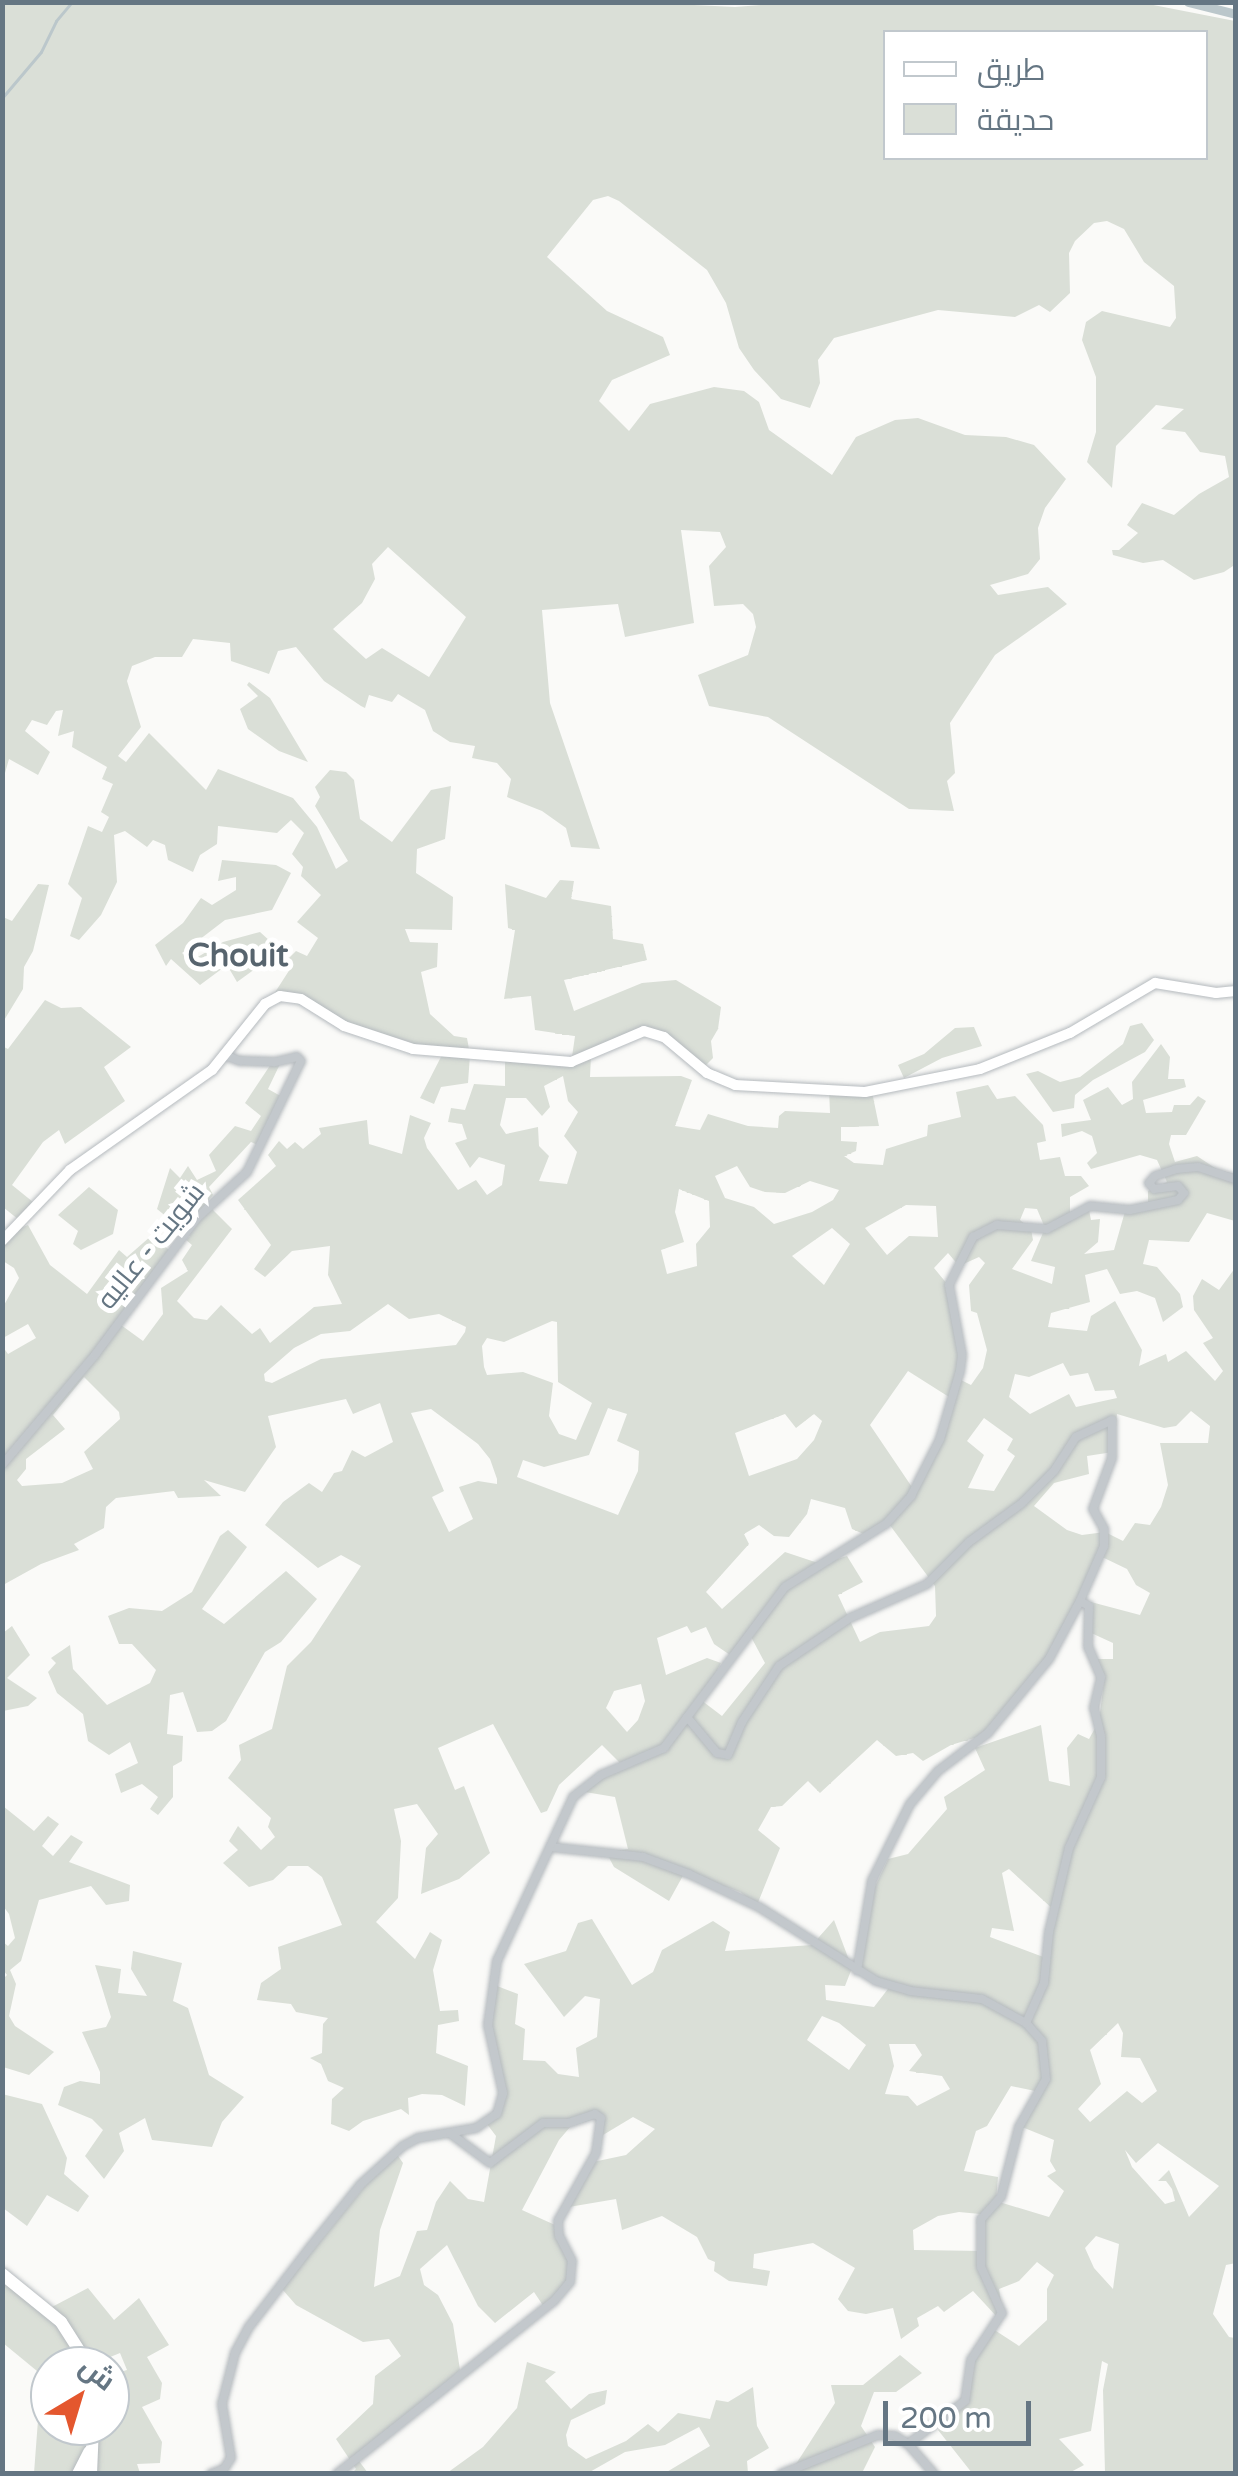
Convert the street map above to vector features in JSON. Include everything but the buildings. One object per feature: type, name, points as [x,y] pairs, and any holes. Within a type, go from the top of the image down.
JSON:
[{"type":"highway","points":[[2,2274],[60,2322],[74,2346]]},
{"type":"highway","points":[[2,2284],[60,2332],[70,2346]]},
{"type":"highway","points":[[92,2446],[94,2474]]},
{"type":"highway","points":[[78,2474],[92,2446]]},
{"type":"highway","points":[[94,2474],[95,2446]]},
{"type":"main road","points":[[2,1242],[70,1170],[212,1070],[265,1004],[285,996],[301,999],[344,1026],[414,1049],[571,1062],[644,1032],[664,1036],[706,1073],[735,1085],[878,1092],[995,1063],[1070,1033],[1154,982],[1216,993],[1236,991]]},
{"type":"street","name":"شويت - عاليه","points":[[2,1465],[96,1355],[197,1218],[247,1172],[302,1061],[296,1057],[275,1062],[240,1061],[224,1055]]},
{"type":"street","points":[[211,2474],[224,2469],[231,2458],[223,2394],[235,2352],[249,2327],[346,2202],[390,2156],[418,2138],[486,2124],[501,2104],[488,2025],[497,1962],[578,1790],[660,1752],[785,1587],[847,1552],[894,1518],[910,1496],[940,1439],[960,1371],[962,1354],[949,1285],[976,1233],[996,1225],[1048,1230],[1090,1206],[1130,1210],[1178,1200],[1184,1193],[1178,1186],[1154,1189],[1149,1183],[1155,1176],[1176,1169],[1198,1167],[1236,1179]]},
{"type":"street","points":[[688,1717],[717,1753],[728,1755],[742,1722],[779,1666],[850,1618],[928,1584],[969,1542],[1022,1503],[1054,1471],[1076,1438],[1112,1420],[1112,1458],[1094,1510],[1104,1529],[1104,1546],[1080,1601],[1048,1660],[988,1733],[938,1771],[910,1804],[872,1881],[858,1971]]},
{"type":"street","points":[[1026,2023],[1044,1983],[1049,1932],[1069,1848],[1101,1777],[1101,1736],[1094,1708],[1101,1677],[1088,1647],[1089,1606],[1080,1601]]},
{"type":"street","points":[[550,1847],[643,1857],[689,1874],[760,1907],[858,1971],[892,1987],[982,1999],[1026,2023],[1042,2041],[1046,2079],[1018,2126],[1000,2197],[981,2219],[981,2266],[1002,2308],[1001,2319],[974,2353],[965,2401],[908,2444]]},
{"type":"street","points":[[337,2474],[535,2317],[570,2282],[572,2261],[559,2236],[558,2221],[596,2152],[602,2118],[595,2114],[569,2123],[543,2123],[512,2150],[488,2163],[451,2134]]},
{"type":"street","points":[[782,2474],[884,2434],[908,2444],[934,2474]]},
{"type":"green space","points":[[633,2],[735,7],[802,2],[1138,2],[1235,21],[1236,564],[1224,572],[1194,580],[1163,560],[1143,563],[1113,555],[1112,550],[1119,550],[1138,533],[1127,525],[1142,503],[1174,515],[1199,494],[1229,477],[1225,456],[1200,452],[1185,432],[1161,429],[1184,409],[1156,405],[1116,446],[1112,488],[1087,462],[1096,432],[1096,377],[1082,340],[1086,322],[1102,311],[1170,327],[1176,318],[1174,286],[1144,262],[1124,229],[1107,221],[1094,223],[1075,241],[1069,253],[1070,293],[1050,312],[1039,305],[1015,317],[938,310],[834,338],[818,360],[820,383],[810,408],[781,399],[754,370],[739,348],[726,303],[707,270],[619,201],[608,196],[593,200],[547,257],[607,311],[663,337],[670,355],[612,380],[599,401],[629,431],[650,404],[714,387],[744,391],[759,402],[769,430],[832,475],[856,437],[895,420],[918,418],[965,435],[1006,437],[1034,445],[1066,479],[1045,508],[1038,528],[1040,559],[1028,574],[990,585],[998,595],[1048,587],[1067,604],[995,655],[950,723],[955,773],[947,781],[954,811],[909,809],[768,717],[709,706],[698,675],[748,655],[756,627],[753,614],[743,604],[714,606],[709,566],[726,547],[720,532],[681,530],[694,623],[625,637],[618,604],[542,610],[550,703],[600,849],[571,847],[566,828],[542,811],[507,797],[511,779],[497,763],[472,758],[475,746],[450,742],[433,731],[425,710],[398,694],[392,702],[369,695],[365,708],[324,681],[296,647],[278,651],[269,674],[231,661],[230,643],[193,639],[182,657],[155,657],[132,666],[127,681],[141,727],[118,756],[126,762],[149,733],[206,790],[218,769],[293,798],[317,827],[336,869],[348,861],[315,806],[320,797],[315,787],[330,770],[346,772],[354,780],[360,819],[392,842],[431,790],[451,786],[445,839],[417,849],[416,873],[453,897],[452,930],[405,929],[410,942],[438,943],[437,967],[421,972],[430,1014],[454,1036],[467,1038],[470,1055],[468,1083],[441,1087],[434,1104],[420,1098],[444,1051],[408,1048],[333,1022],[295,997],[272,997],[292,966],[288,959],[296,951],[307,956],[318,938],[297,922],[321,895],[301,876],[303,867],[292,854],[304,833],[291,820],[277,833],[218,826],[217,844],[200,855],[193,872],[168,860],[165,845],[153,840],[147,847],[125,831],[114,835],[117,882],[101,915],[79,940],[70,936],[82,898],[68,884],[88,826],[102,832],[109,817],[101,812],[113,784],[102,779],[107,767],[72,747],[74,731],[58,736],[63,710],[56,711],[47,725],[32,720],[25,731],[50,752],[38,775],[9,759],[3,780],[3,3]],"holes":[[[388,547],[466,617],[429,677],[382,648],[366,659],[333,629],[362,603],[375,579],[372,564]]]},
{"type":"green space","points":[[249,682],[270,698],[308,762],[279,751],[248,729],[240,709],[258,696],[247,685]]},
{"type":"green space","points":[[222,860],[276,865],[291,873],[272,910],[225,920],[182,953],[191,961],[223,942],[260,932],[281,951],[277,963],[266,961],[237,982],[227,965],[200,985],[171,959],[166,966],[155,945],[183,923],[201,898],[212,905],[236,890],[236,877],[218,881]]},
{"type":"green space","points":[[560,880],[574,881],[571,899],[611,906],[613,939],[643,944],[647,960],[564,980],[574,1011],[642,983],[676,980],[721,1007],[718,1029],[711,1041],[713,1058],[702,1069],[646,1030],[591,1056],[590,1077],[681,1076],[692,1080],[675,1126],[700,1130],[708,1114],[748,1126],[778,1128],[779,1116],[785,1111],[830,1113],[829,1089],[871,1087],[879,1126],[841,1127],[841,1141],[857,1142],[856,1151],[844,1156],[854,1163],[883,1165],[886,1149],[927,1136],[928,1125],[961,1117],[956,1092],[988,1085],[997,1099],[1015,1096],[1043,1125],[1046,1141],[1037,1143],[1040,1160],[1060,1157],[1065,1176],[1081,1176],[1089,1186],[1070,1197],[1070,1212],[1088,1205],[1091,1220],[1100,1219],[1098,1242],[1084,1254],[1114,1250],[1126,1208],[1148,1205],[1148,1191],[1167,1182],[1157,1160],[1140,1155],[1091,1169],[1087,1163],[1097,1153],[1092,1136],[1082,1131],[1062,1137],[1061,1124],[1091,1120],[1083,1100],[1108,1087],[1122,1105],[1133,1099],[1132,1082],[1161,1044],[1170,1057],[1168,1079],[1184,1079],[1186,1087],[1143,1100],[1146,1113],[1172,1112],[1174,1105],[1190,1105],[1198,1096],[1206,1101],[1186,1135],[1171,1135],[1169,1144],[1175,1162],[1197,1156],[1218,1170],[1235,1174],[1235,1221],[1207,1213],[1189,1242],[1149,1240],[1143,1264],[1157,1267],[1180,1294],[1183,1307],[1163,1322],[1155,1298],[1137,1291],[1120,1294],[1107,1269],[1085,1275],[1090,1302],[1051,1313],[1048,1327],[1087,1331],[1091,1316],[1115,1301],[1142,1350],[1139,1366],[1166,1354],[1168,1362],[1186,1351],[1215,1381],[1223,1371],[1203,1343],[1213,1338],[1194,1310],[1193,1296],[1202,1279],[1219,1290],[1235,1268],[1236,2263],[1226,2265],[1213,2314],[1229,2337],[1235,2338],[1235,2473],[1105,2473],[1103,2390],[1108,2364],[1102,2361],[1091,2431],[1059,2439],[1084,2465],[1069,2473],[972,2473],[938,2430],[957,2410],[972,2378],[976,2355],[993,2329],[1019,2346],[1047,2320],[1047,2289],[1054,2275],[1037,2262],[1019,2281],[999,2289],[1003,2315],[998,2318],[973,2291],[944,2312],[938,2306],[917,2318],[919,2326],[901,2339],[893,2308],[866,2314],[848,2311],[838,2299],[855,2268],[813,2243],[754,2254],[753,2268],[770,2271],[767,2286],[729,2281],[714,2271],[715,2262],[708,2259],[697,2237],[662,2216],[622,2230],[616,2199],[563,2208],[593,2162],[626,2155],[655,2129],[633,2117],[603,2135],[598,2118],[571,2126],[559,2140],[522,2210],[555,2225],[570,2254],[572,2276],[544,2307],[534,2292],[495,2323],[478,2306],[447,2245],[420,2269],[424,2285],[438,2295],[453,2324],[460,2370],[359,2461],[368,2473],[352,2473],[356,2469],[336,2439],[373,2404],[375,2376],[401,2356],[389,2339],[363,2342],[296,2305],[282,2289],[394,2150],[403,2163],[380,2230],[374,2287],[400,2276],[417,2231],[427,2230],[436,2202],[450,2181],[468,2199],[484,2202],[496,2136],[487,2124],[501,2096],[488,2027],[497,1986],[518,1994],[515,2024],[525,2029],[523,2060],[545,2061],[558,2074],[579,2077],[576,2048],[597,2037],[600,1999],[585,1996],[564,2017],[524,1964],[566,1951],[578,1923],[592,1919],[632,1985],[653,1972],[662,1950],[713,1921],[730,1932],[725,1951],[812,1945],[834,1920],[852,1968],[845,1986],[825,1985],[826,2000],[874,2007],[891,1985],[860,1967],[872,1893],[888,1859],[908,1854],[947,1809],[944,1797],[985,1770],[975,1748],[1041,1725],[1049,1781],[1070,1786],[1067,1748],[1078,1734],[1089,1739],[1099,1721],[1104,1681],[1092,1659],[1113,1659],[1113,1643],[1089,1632],[1091,1602],[1140,1615],[1150,1593],[1136,1585],[1127,1569],[1100,1556],[1048,1658],[981,1736],[951,1745],[923,1761],[913,1753],[896,1756],[877,1740],[820,1793],[808,1781],[782,1806],[771,1807],[758,1830],[780,1848],[757,1905],[740,1892],[685,1872],[669,1901],[614,1867],[606,1852],[628,1849],[615,1797],[585,1792],[621,1764],[602,1745],[559,1785],[547,1811],[541,1813],[493,1724],[438,1748],[455,1790],[464,1786],[490,1853],[459,1879],[421,1894],[426,1848],[438,1834],[417,1804],[394,1809],[401,1841],[398,1898],[376,1922],[415,1959],[430,1932],[442,1940],[433,1970],[440,2011],[458,2010],[459,2021],[438,2025],[436,2053],[468,2066],[465,2106],[442,2095],[422,2094],[408,2098],[409,2115],[401,2109],[363,2121],[349,2131],[331,2124],[332,2099],[344,2088],[328,2081],[321,2064],[310,2058],[322,2053],[323,2024],[328,2018],[296,2012],[291,2004],[257,2000],[261,1983],[281,1969],[278,1947],[342,1925],[322,1877],[308,1866],[288,1866],[273,1880],[249,1887],[223,1863],[238,1850],[229,1841],[238,1826],[261,1850],[275,1837],[268,1827],[271,1818],[228,1778],[241,1760],[239,1745],[272,1729],[287,1666],[311,1642],[361,1566],[341,1555],[318,1568],[265,1525],[283,1502],[309,1483],[322,1492],[334,1473],[342,1471],[352,1450],[365,1457],[393,1442],[380,1403],[353,1414],[346,1399],[268,1416],[276,1447],[245,1492],[204,1480],[221,1496],[178,1498],[174,1491],[116,1498],[106,1507],[104,1528],[74,1544],[79,1550],[41,1564],[3,1585],[3,1347],[8,1354],[36,1338],[28,1324],[3,1338],[3,1307],[19,1278],[14,1268],[3,1261],[2,1235],[28,1225],[50,1265],[87,1294],[119,1250],[127,1257],[151,1236],[172,1252],[121,1325],[143,1341],[163,1314],[161,1288],[188,1271],[182,1260],[192,1245],[186,1240],[190,1236],[157,1209],[170,1168],[180,1178],[188,1166],[197,1180],[216,1171],[209,1155],[235,1126],[251,1131],[261,1116],[245,1103],[271,1064],[280,1064],[268,1089],[286,1099],[258,1145],[251,1142],[209,1187],[213,1195],[206,1203],[232,1229],[177,1301],[194,1318],[207,1320],[221,1305],[252,1334],[260,1328],[270,1343],[314,1307],[342,1304],[328,1275],[330,1246],[292,1251],[265,1277],[254,1269],[271,1245],[238,1200],[276,1166],[268,1155],[279,1141],[287,1149],[295,1142],[303,1149],[321,1134],[319,1128],[367,1120],[369,1144],[402,1154],[410,1115],[431,1123],[424,1138],[427,1148],[458,1190],[476,1180],[487,1195],[502,1185],[505,1165],[479,1157],[470,1168],[455,1143],[467,1139],[462,1124],[448,1122],[451,1108],[465,1110],[474,1084],[505,1086],[505,1054],[572,1057],[575,1036],[535,1030],[531,996],[504,999],[515,930],[508,928],[505,884],[546,898]],"holes":[[[563,1076],[568,1101],[578,1112],[564,1136],[577,1152],[567,1184],[539,1181],[549,1156],[539,1146],[538,1127],[506,1134],[500,1125],[506,1098],[526,1098],[542,1116],[550,1107],[544,1086]],[[737,1166],[750,1187],[765,1192],[785,1193],[810,1181],[839,1190],[833,1200],[812,1212],[774,1224],[754,1207],[725,1198],[715,1176]],[[679,1189],[709,1201],[710,1227],[696,1244],[697,1266],[667,1274],[661,1250],[684,1242],[675,1212]],[[906,1205],[936,1206],[938,1237],[909,1236],[887,1255],[865,1228]],[[1025,1208],[1037,1209],[1045,1228],[1031,1261],[1055,1267],[1052,1284],[1012,1269],[1033,1240],[1031,1229],[1020,1220]],[[832,1228],[850,1244],[824,1285],[792,1256]],[[948,1253],[959,1266],[979,1257],[985,1263],[969,1285],[971,1311],[977,1313],[987,1350],[983,1368],[971,1385],[957,1378],[961,1351],[948,1285],[934,1268]],[[388,1304],[409,1319],[439,1314],[466,1327],[456,1345],[321,1359],[272,1383],[265,1381],[264,1374],[294,1348],[321,1334],[350,1331]],[[557,1322],[558,1382],[592,1403],[576,1440],[559,1434],[549,1416],[553,1383],[523,1372],[487,1375],[482,1346],[487,1338],[504,1342]],[[1063,1363],[1070,1376],[1088,1373],[1095,1391],[1114,1390],[1117,1398],[1076,1407],[1069,1394],[1030,1414],[1009,1397],[1015,1374],[1029,1377]],[[908,1371],[949,1397],[930,1464],[914,1490],[870,1425]],[[84,1377],[119,1412],[120,1419],[84,1452],[93,1469],[62,1483],[22,1486],[17,1480],[26,1469],[26,1459],[65,1429],[53,1415]],[[608,1408],[627,1414],[617,1441],[639,1451],[638,1471],[618,1515],[517,1477],[523,1460],[544,1467],[589,1455]],[[431,1409],[478,1444],[490,1459],[497,1479],[497,1484],[478,1481],[459,1487],[473,1519],[449,1532],[432,1497],[444,1491],[411,1413]],[[1191,1411],[1210,1426],[1208,1443],[1160,1443],[1168,1485],[1161,1507],[1150,1525],[1135,1523],[1123,1541],[1105,1532],[1082,1535],[1067,1530],[1034,1506],[1054,1483],[1089,1474],[1087,1456],[1113,1452],[1117,1414],[1164,1428],[1176,1426]],[[785,1414],[796,1428],[814,1414],[822,1421],[814,1440],[797,1459],[749,1476],[735,1433]],[[984,1418],[1013,1439],[1007,1450],[1015,1456],[994,1491],[968,1488],[984,1455],[967,1441]],[[811,1499],[845,1508],[852,1529],[866,1535],[889,1524],[935,1586],[936,1616],[929,1626],[880,1632],[860,1642],[838,1595],[863,1582],[847,1556],[821,1564],[785,1552],[722,1609],[706,1592],[749,1544],[744,1534],[759,1525],[774,1536],[789,1537],[807,1514]],[[687,1626],[691,1633],[706,1627],[714,1644],[730,1655],[749,1633],[765,1663],[722,1716],[701,1700],[721,1663],[707,1658],[666,1675],[657,1638]],[[641,1684],[645,1701],[638,1720],[627,1732],[606,1708],[614,1691]],[[1009,1869],[1055,1911],[1046,1958],[990,1937],[992,1928],[1014,1931],[1002,1873]],[[822,2016],[839,2023],[866,2045],[849,2070],[807,2040]],[[1118,2023],[1123,2033],[1121,2057],[1140,2058],[1157,2091],[1142,2103],[1127,2091],[1090,2122],[1078,2109],[1101,2084],[1090,2050]],[[889,2044],[915,2044],[922,2055],[909,2071],[942,2076],[950,2089],[917,2106],[908,2096],[885,2094],[894,2066]],[[1011,2086],[1040,2092],[1022,2127],[1054,2140],[1050,2161],[1056,2171],[1047,2176],[1064,2191],[1049,2217],[996,2201],[998,2177],[964,2171],[976,2131],[987,2126]],[[1158,2143],[1219,2186],[1189,2217],[1169,2170],[1158,2181],[1166,2181],[1172,2189],[1175,2201],[1165,2204],[1132,2167],[1125,2150],[1136,2163]],[[980,2214],[983,2251],[914,2250],[913,2230],[938,2216]],[[1096,2236],[1119,2244],[1113,2289],[1094,2268],[1085,2248]]]},
{"type":"green space","points":[[38,884],[49,885],[33,951],[24,967],[23,989],[3,1022],[3,917],[12,921]]},
{"type":"green space","points":[[45,1000],[61,1008],[81,1007],[131,1047],[104,1067],[125,1101],[65,1144],[59,1130],[43,1142],[12,1185],[33,1202],[19,1220],[3,1207],[2,1046],[8,1049]]},
{"type":"green space","points":[[1142,1023],[1154,1040],[1145,1052],[1093,1080],[1075,1095],[1074,1108],[1053,1112],[1026,1074],[1038,1071],[1060,1082],[1080,1077],[1123,1044],[1130,1026]]},
{"type":"green space","points":[[974,1027],[982,1046],[942,1058],[904,1078],[898,1065],[924,1054],[955,1028]]},
{"type":"green space","points":[[89,1187],[118,1210],[113,1234],[81,1250],[73,1244],[78,1231],[58,1215]]},
{"type":"green space","points":[[228,1530],[247,1547],[202,1609],[224,1624],[286,1571],[317,1599],[281,1642],[265,1652],[226,1721],[212,1731],[197,1732],[183,1692],[170,1695],[167,1734],[183,1736],[182,1761],[173,1766],[173,1797],[158,1815],[150,1809],[158,1797],[142,1784],[121,1793],[115,1774],[138,1763],[130,1742],[109,1755],[88,1741],[83,1714],[57,1693],[48,1672],[56,1663],[51,1658],[70,1645],[73,1669],[107,1705],[150,1683],[156,1670],[132,1644],[119,1644],[108,1616],[129,1608],[162,1611],[192,1592],[220,1536]]},
{"type":"green space","points":[[12,1626],[30,1655],[7,1678],[37,1698],[28,1706],[3,1711],[3,1633]]},
{"type":"green space","points":[[3,1806],[34,1831],[48,1816],[59,1824],[42,1846],[53,1856],[71,1835],[83,1842],[69,1862],[130,1885],[129,1901],[106,1905],[91,1886],[39,1900],[21,1961],[10,1970],[16,1984],[9,2016],[15,2026],[54,2052],[29,2075],[3,2067],[2,1980],[7,1975],[3,1970],[3,1942],[8,1946],[15,1938],[3,1906]]},
{"type":"green space","points":[[133,1951],[182,1963],[173,2001],[188,2008],[209,2075],[244,2097],[222,2122],[212,2147],[152,2140],[145,2118],[119,2133],[124,2151],[104,2179],[85,2156],[103,2130],[92,2119],[58,2105],[64,2087],[80,2081],[100,2084],[100,2072],[82,2032],[106,2027],[111,2017],[95,1965],[121,1969],[118,1993],[147,1996],[131,1969]]},
{"type":"green space","points":[[2,2094],[42,2104],[67,2158],[64,2174],[89,2196],[78,2212],[47,2195],[27,2226],[3,2208]]},
{"type":"green space","points":[[2,2276],[50,2308],[88,2288],[114,2320],[139,2298],[169,2345],[147,2357],[162,2383],[160,2399],[142,2407],[162,2442],[160,2463],[137,2464],[140,2473],[34,2473],[36,2446],[130,2446],[130,2346],[30,2346],[30,2365],[3,2343]]},
{"type":"green space","points":[[900,2355],[922,2373],[896,2392],[874,2392],[861,2426],[875,2447],[863,2471],[868,2473],[780,2474],[796,2464],[835,2403],[831,2385],[863,2385]]},
{"type":"green space","points":[[527,2362],[556,2372],[545,2381],[571,2409],[589,2394],[607,2390],[605,2404],[571,2420],[566,2435],[568,2446],[586,2459],[626,2441],[648,2424],[658,2432],[678,2413],[710,2419],[716,2400],[728,2402],[753,2387],[757,2426],[769,2448],[747,2461],[748,2473],[665,2473],[710,2446],[699,2427],[665,2445],[625,2452],[588,2473],[447,2473],[483,2447],[517,2408]]},
{"type":"waterway","points":[[2,98],[41,52],[56,21],[72,2]]},
{"type":"waterway","points":[[1188,2],[1236,14]]},
{"type":"district","name":"Chouit","points":[[238,956]]}]
